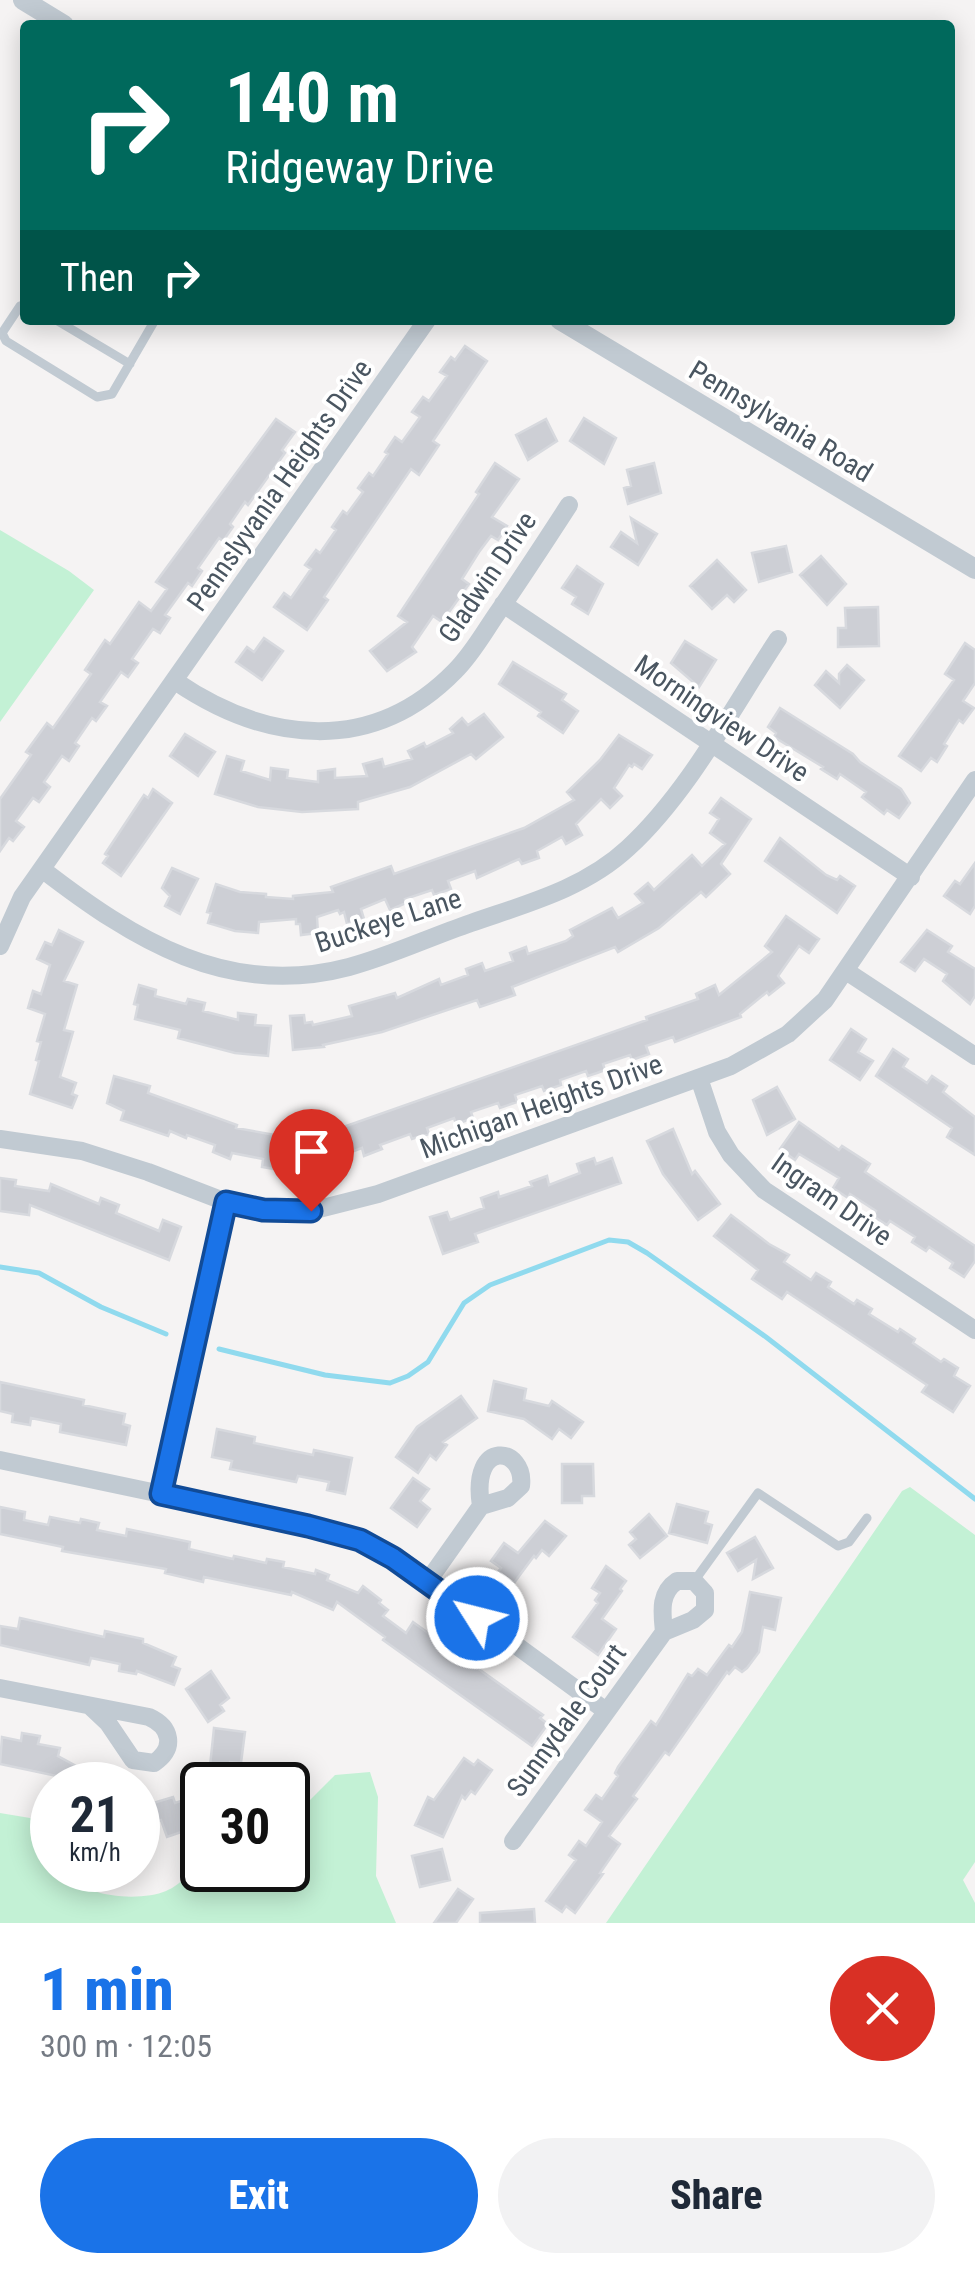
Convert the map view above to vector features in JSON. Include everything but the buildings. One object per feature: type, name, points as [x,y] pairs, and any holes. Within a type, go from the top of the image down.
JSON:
[{"type":"street","points":[[23,0],[56,20]]},
{"type":"street","name":"Pennslyvania Heights Drive","points":[[0,946],[22,897],[424,325]]},
{"type":"street","name":"Pennsylvania Road","points":[[568,325],[975,569]]},
{"type":"street","name":"Gladwin Drive","points":[[175,681],[211,705],[254,723],[309,731],[362,726],[390,716],[442,683],[468,657],[569,505]]},
{"type":"street","name":"Morningview Drive","points":[[504,604],[910,877]]},
{"type":"street","name":"Buckeye Lane","points":[[42,869],[135,935],[192,961],[266,976],[349,967],[568,888],[616,859],[654,822],[778,638]]},
{"type":"street","name":"Michigan Heights Drive","points":[[0,1139],[82,1152],[226,1202],[311,1211],[348,1204],[698,1078],[752,1056],[788,1034],[818,1008],[975,780]]},
{"type":"street","points":[[846,971],[975,1056]]},
{"type":"street","name":"Ingram Drive","points":[[698,1078],[724,1143],[764,1190],[975,1330]]},
{"type":"street","points":[[161,1494],[226,1202]]},
{"type":"street","points":[[0,1460],[360,1540],[428,1582],[606,1711]]},
{"type":"street","points":[[428,1582],[481,1506]]},
{"type":"street","name":"Sunnydale Court","points":[[513,1841],[664,1632],[693,1620],[705,1610],[704,1594],[694,1581],[677,1580],[665,1592],[664,1632]]},
{"type":"street","points":[[0,1688],[91,1706]]},
{"type":"lane","points":[[20,306],[2,333],[6,341],[97,396],[112,394],[152,325]]},
{"type":"lane","points":[[64,325],[130,364]]},
{"type":"lane","points":[[694,1581],[758,1493],[838,1546],[850,1542],[867,1518]]},
{"type":"green space","points":[[0,530],[94,590],[0,722]]},
{"type":"green space","points":[[910,1487],[975,1535],[975,1862],[963,1880],[975,1903],[975,1923],[606,1923],[902,1491]]},
{"type":"green space","points":[[370,1772],[378,1797],[376,1876],[396,1923],[0,1923],[0,1813],[30,1818],[30,1892],[141,1896],[166,1891],[180,1882],[180,1892],[310,1892],[310,1800],[335,1775]]},
{"type":"waterway","points":[[219,1349],[325,1375],[390,1383],[428,1362],[464,1303],[490,1285],[609,1240],[628,1242],[766,1337],[975,1499]]},
{"type":"waterway","points":[[0,1267],[39,1273],[101,1307],[166,1334]]},
{"type":"route","points":[[311,1211],[263,1210],[226,1202],[161,1494],[360,1540],[393,1558],[477,1618]]}]
